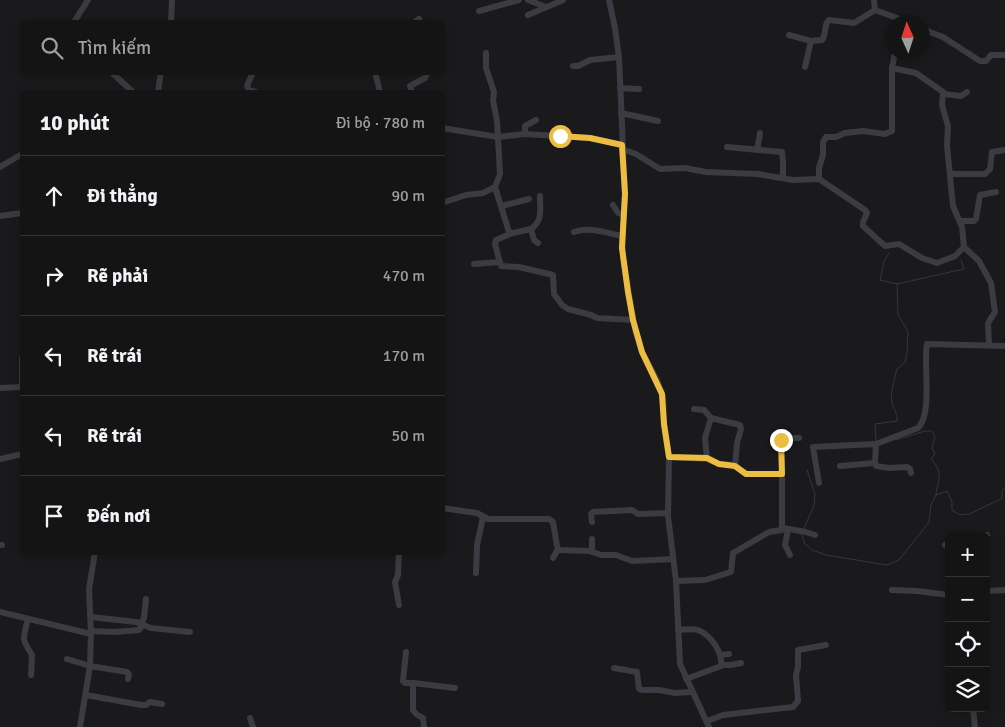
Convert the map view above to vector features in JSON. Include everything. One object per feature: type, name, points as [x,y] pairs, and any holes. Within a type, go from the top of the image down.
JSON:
[{"type":"street","points":[[75,20],[88,0]]},
{"type":"street","points":[[171,20],[172,0]]},
{"type":"street","points":[[479,11],[519,0]]},
{"type":"street","points":[[528,0],[546,7]]},
{"type":"street","points":[[528,15],[563,0]]},
{"type":"street","points":[[609,0],[616,28],[620,88],[625,194],[622,253],[633,320],[642,352],[662,394],[669,457],[668,513],[676,582],[679,662],[708,724],[730,714],[793,708],[798,701],[796,675],[798,650],[826,645]]},
{"type":"street","points":[[874,0],[873,7],[875,10]]},
{"type":"street","points":[[875,10],[888,15]]},
{"type":"street","points":[[789,35],[811,41],[823,38],[826,24],[829,20],[854,23],[875,10]]},
{"type":"street","points":[[930,32],[943,37],[980,61],[986,61],[992,55],[1005,55]]},
{"type":"street","points":[[805,67],[811,41]]},
{"type":"street","points":[[445,201],[466,195],[483,193],[495,187],[500,176],[496,114],[492,100],[494,92],[486,68],[486,54]]},
{"type":"street","points":[[573,66],[578,66],[590,60],[618,57]]},
{"type":"street","points":[[819,179],[819,168],[823,156],[823,142],[826,137],[836,137],[845,133],[863,131],[885,134],[892,131],[894,60]]},
{"type":"street","points":[[892,68],[916,73],[940,89],[944,94],[961,96],[968,92]]},
{"type":"street","points":[[114,75],[131,90]]},
{"type":"street","points":[[158,90],[161,75]]},
{"type":"street","points":[[249,90],[246,86],[252,75]]},
{"type":"street","points":[[376,75],[380,90]]},
{"type":"street","points":[[411,90],[410,86],[425,78],[426,75]]},
{"type":"street","points":[[620,88],[639,89]]},
{"type":"street","points":[[944,94],[942,105],[948,126],[947,146],[953,206],[960,221],[964,247],[979,261],[991,283],[995,312],[988,323],[989,345]]},
{"type":"street","points":[[621,112],[658,121]]},
{"type":"street","points":[[525,134],[526,125],[536,120]]},
{"type":"street","points":[[445,128],[498,137],[525,134],[590,138],[622,147],[660,169],[685,168],[706,172],[758,174],[793,180],[819,179],[865,210],[867,213],[862,222],[863,226],[885,246],[899,244],[922,258],[936,263],[955,256],[964,247]]},
{"type":"street","points":[[757,150],[760,133]]},
{"type":"street","points":[[726,148],[782,152],[783,178]]},
{"type":"street","points":[[950,174],[985,174],[990,169],[992,152],[1005,150]]},
{"type":"street","points":[[0,167],[20,155]]},
{"type":"street","points":[[495,187],[509,234]]},
{"type":"street","points":[[960,221],[974,221],[980,195],[996,192]]},
{"type":"street","points":[[540,196],[540,220],[538,224],[531,229],[509,234],[496,240],[500,262],[503,267],[519,267],[553,275],[554,294],[562,305],[568,309],[597,318],[633,320]]},
{"type":"street","points":[[502,206],[529,199]]},
{"type":"street","points":[[613,205],[618,213],[624,216]]},
{"type":"street","points":[[0,216],[20,213]]},
{"type":"street","points":[[531,229],[535,242],[538,243]]},
{"type":"street","points":[[574,232],[582,229],[622,236]]},
{"type":"street","points":[[474,264],[500,262]]},
{"type":"street","points":[[819,483],[813,447],[876,444],[918,428],[922,424],[927,395],[927,344],[1005,346]]},
{"type":"street","points":[[0,388],[20,387]]},
{"type":"street","points":[[694,409],[704,410],[711,418],[740,425],[735,466]]},
{"type":"street","points":[[707,458],[705,438],[711,418]]},
{"type":"street","points":[[790,555],[785,546],[786,529],[781,440],[785,438],[798,438]]},
{"type":"street","points":[[875,463],[876,444]]},
{"type":"street","points":[[0,459],[20,454]]},
{"type":"street","points":[[669,457],[707,458],[719,464],[735,466],[746,474],[782,474]]},
{"type":"street","points":[[840,466],[875,463],[876,466],[881,467],[909,468],[911,473]]},
{"type":"street","points":[[445,508],[476,513],[492,520],[550,520],[553,522],[558,549],[554,558]]},
{"type":"street","points":[[592,522],[591,514],[593,512],[632,510],[638,514],[668,513]]},
{"type":"street","points":[[476,572],[477,545],[483,516]]},
{"type":"street","points":[[676,582],[705,580],[732,572],[733,552],[769,532],[786,529],[806,532],[815,536]]},
{"type":"street","points":[[592,539],[592,552]]},
{"type":"street","points":[[558,549],[592,552],[601,555],[618,555],[632,561],[673,559]]},
{"type":"street","points":[[80,727],[90,666],[90,580],[95,555]]},
{"type":"street","points":[[399,555],[396,582],[399,605]]},
{"type":"street","points":[[892,590],[945,595]]},
{"type":"street","points":[[990,591],[1005,590]]},
{"type":"street","points":[[0,612],[91,632],[137,630],[141,629],[146,599]]},
{"type":"street","points":[[91,617],[142,624],[151,628],[190,632]]},
{"type":"street","points":[[28,619],[24,640],[25,646],[32,655],[31,675]]},
{"type":"street","points":[[678,630],[696,630],[707,635],[720,655],[722,666]]},
{"type":"street","points":[[406,652],[403,681],[405,683],[455,688]]},
{"type":"street","points":[[720,655],[729,654]]},
{"type":"street","points":[[67,659],[90,666],[127,672],[130,674],[128,679]]},
{"type":"street","points":[[686,679],[722,666],[741,663]]},
{"type":"street","points":[[614,668],[636,672],[639,689],[642,690],[692,692]]},
{"type":"street","points":[[413,683],[413,710],[423,718],[424,727]]},
{"type":"street","points":[[86,695],[141,705],[146,705],[150,702],[162,704]]},
{"type":"street","points":[[974,712],[976,727]]},
{"type":"street","points":[[250,718],[253,727]]},
{"type":"waterway","points":[[889,253],[884,261],[880,280],[897,284],[964,269],[961,260]]},
{"type":"waterway","points":[[876,441],[875,424],[897,421],[892,402],[892,390],[897,369],[905,362],[907,353],[908,331],[898,315],[897,284]]},
{"type":"waterway","points":[[896,440],[925,431],[932,431],[935,437],[932,448],[935,454],[931,459],[939,472],[936,495]]},
{"type":"waterway","points":[[804,528],[814,506],[815,494],[807,470]]},
{"type":"waterway","points":[[802,535],[805,544],[812,550],[826,555],[887,565],[899,560],[929,522],[931,505],[936,495],[947,491],[952,502],[952,510],[960,515],[969,514],[1002,498],[1002,491],[1005,487]]},
{"type":"route","points":[[560,136],[590,138],[622,145],[625,194],[622,248],[626,280],[633,320],[642,352],[657,380],[663,397],[664,424],[669,457],[707,458],[719,464],[734,465],[746,474],[782,474],[781,440]]}]
